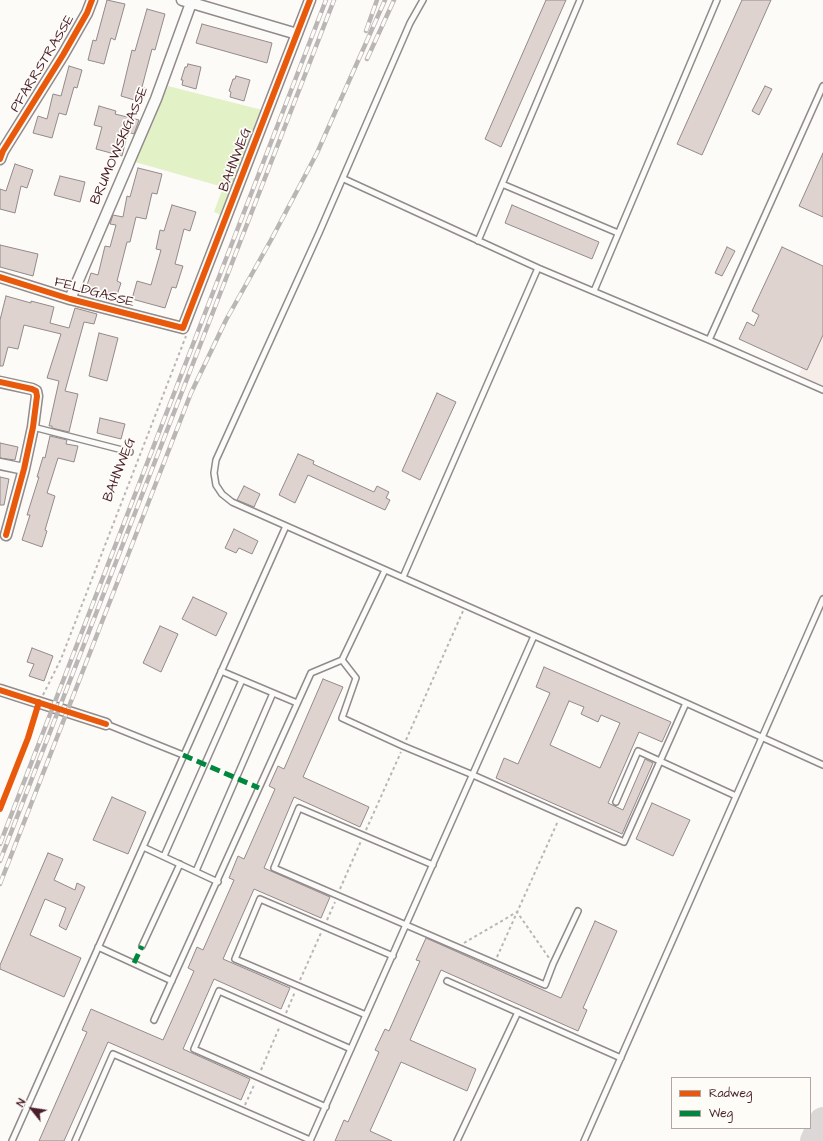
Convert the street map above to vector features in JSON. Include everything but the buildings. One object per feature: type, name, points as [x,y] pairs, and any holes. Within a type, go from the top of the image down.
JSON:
[{"type":"street","name":"PFARRSTRASSE","points":[[0,159],[3,151],[71,41],[87,13],[92,0]]},
{"type":"street","name":"BAHNWEG","points":[[186,328],[310,0]]},
{"type":"street","points":[[187,1],[297,34]]},
{"type":"street","name":"BRUMOWSKIGASSE","points":[[70,299],[156,100],[187,1]]},
{"type":"street","name":"FELDGASSE","points":[[0,277],[70,299],[186,328]]},
{"type":"street","points":[[0,382],[36,391],[33,428],[24,469],[6,534]]},
{"type":"street","points":[[0,464],[24,469]]},
{"type":"street","points":[[0,690],[106,724]]},
{"type":"lane","points":[[423,0],[410,23],[344,179],[216,460],[214,473],[216,485],[222,494],[232,502],[823,765]]},
{"type":"lane","points":[[478,241],[580,0]]},
{"type":"lane","points":[[594,290],[717,0]]},
{"type":"lane","points":[[709,340],[823,86]]},
{"type":"lane","points":[[344,179],[538,268],[594,290],[823,390]]},
{"type":"lane","points":[[502,184],[618,233]]},
{"type":"lane","points":[[403,577],[538,268]]},
{"type":"lane","points":[[33,428],[130,452]]},
{"type":"lane","points":[[12,1141],[286,526]]},
{"type":"lane","points":[[154,1020],[218,882],[311,673],[342,660],[385,570]]},
{"type":"lane","points":[[584,1141],[823,599]]},
{"type":"lane","points":[[75,1141],[113,1054],[310,1141],[534,636]]},
{"type":"lane","points":[[342,660],[356,678],[342,718],[624,842],[686,703]]},
{"type":"lane","points":[[221,672],[297,703]]},
{"type":"lane","points":[[164,856],[242,680]]},
{"type":"lane","points":[[196,871],[273,693]]},
{"type":"lane","points":[[106,724],[183,755]]},
{"type":"lane","points":[[616,802],[638,751],[736,796]]},
{"type":"lane","points":[[433,865],[299,808],[274,868],[407,924],[545,985],[553,964],[578,911]]},
{"type":"lane","points":[[143,846],[218,882]]},
{"type":"lane","points":[[142,946],[180,864]]},
{"type":"lane","points":[[366,1015],[235,959],[260,899],[393,956]]},
{"type":"lane","points":[[98,947],[172,982]]},
{"type":"lane","points":[[447,981],[621,1058]]},
{"type":"lane","points":[[326,1107],[194,1049],[220,991],[351,1049]]},
{"type":"lane","points":[[457,1141],[518,1012]]},
{"type":"path","points":[[242,1111],[465,605]]},
{"type":"path","points":[[494,963],[561,814]]},
{"type":"path","points":[[457,946],[517,912]]},
{"type":"path","points":[[517,912],[553,964]]},
{"type":"shaded area","points":[[823,323],[823,390],[797,378]]},
{"type":"green space","points":[[168,86],[270,112],[228,218],[214,212],[223,187],[135,162]]},
{"type":"taxiway","points":[[814,1141],[823,1121]]},
{"type":"railway","points":[[0,844],[326,0]]},
{"type":"railway","points":[[0,861],[334,0]]},
{"type":"railway","points":[[366,31],[377,0]]},
{"type":"railway","points":[[0,884],[191,393],[226,320],[271,240],[317,153],[385,0]]},
{"type":"railway","points":[[367,59],[394,0]]},
{"type":"marked path","points":[[183,755],[259,788]]},
{"type":"marked path","points":[[134,963],[142,946]]},
{"type":"cycle path","points":[[0,159],[3,151],[63,55],[87,13],[92,0]]},
{"type":"cycle path","points":[[0,277],[70,299],[183,328],[310,0]]},
{"type":"cycle path","points":[[0,382],[32,389],[36,391],[37,396],[33,427],[24,469],[6,535]]},
{"type":"cycle path","points":[[0,690],[106,724]]},
{"type":"cycle path","points":[[0,809],[28,738],[39,702]]}]
